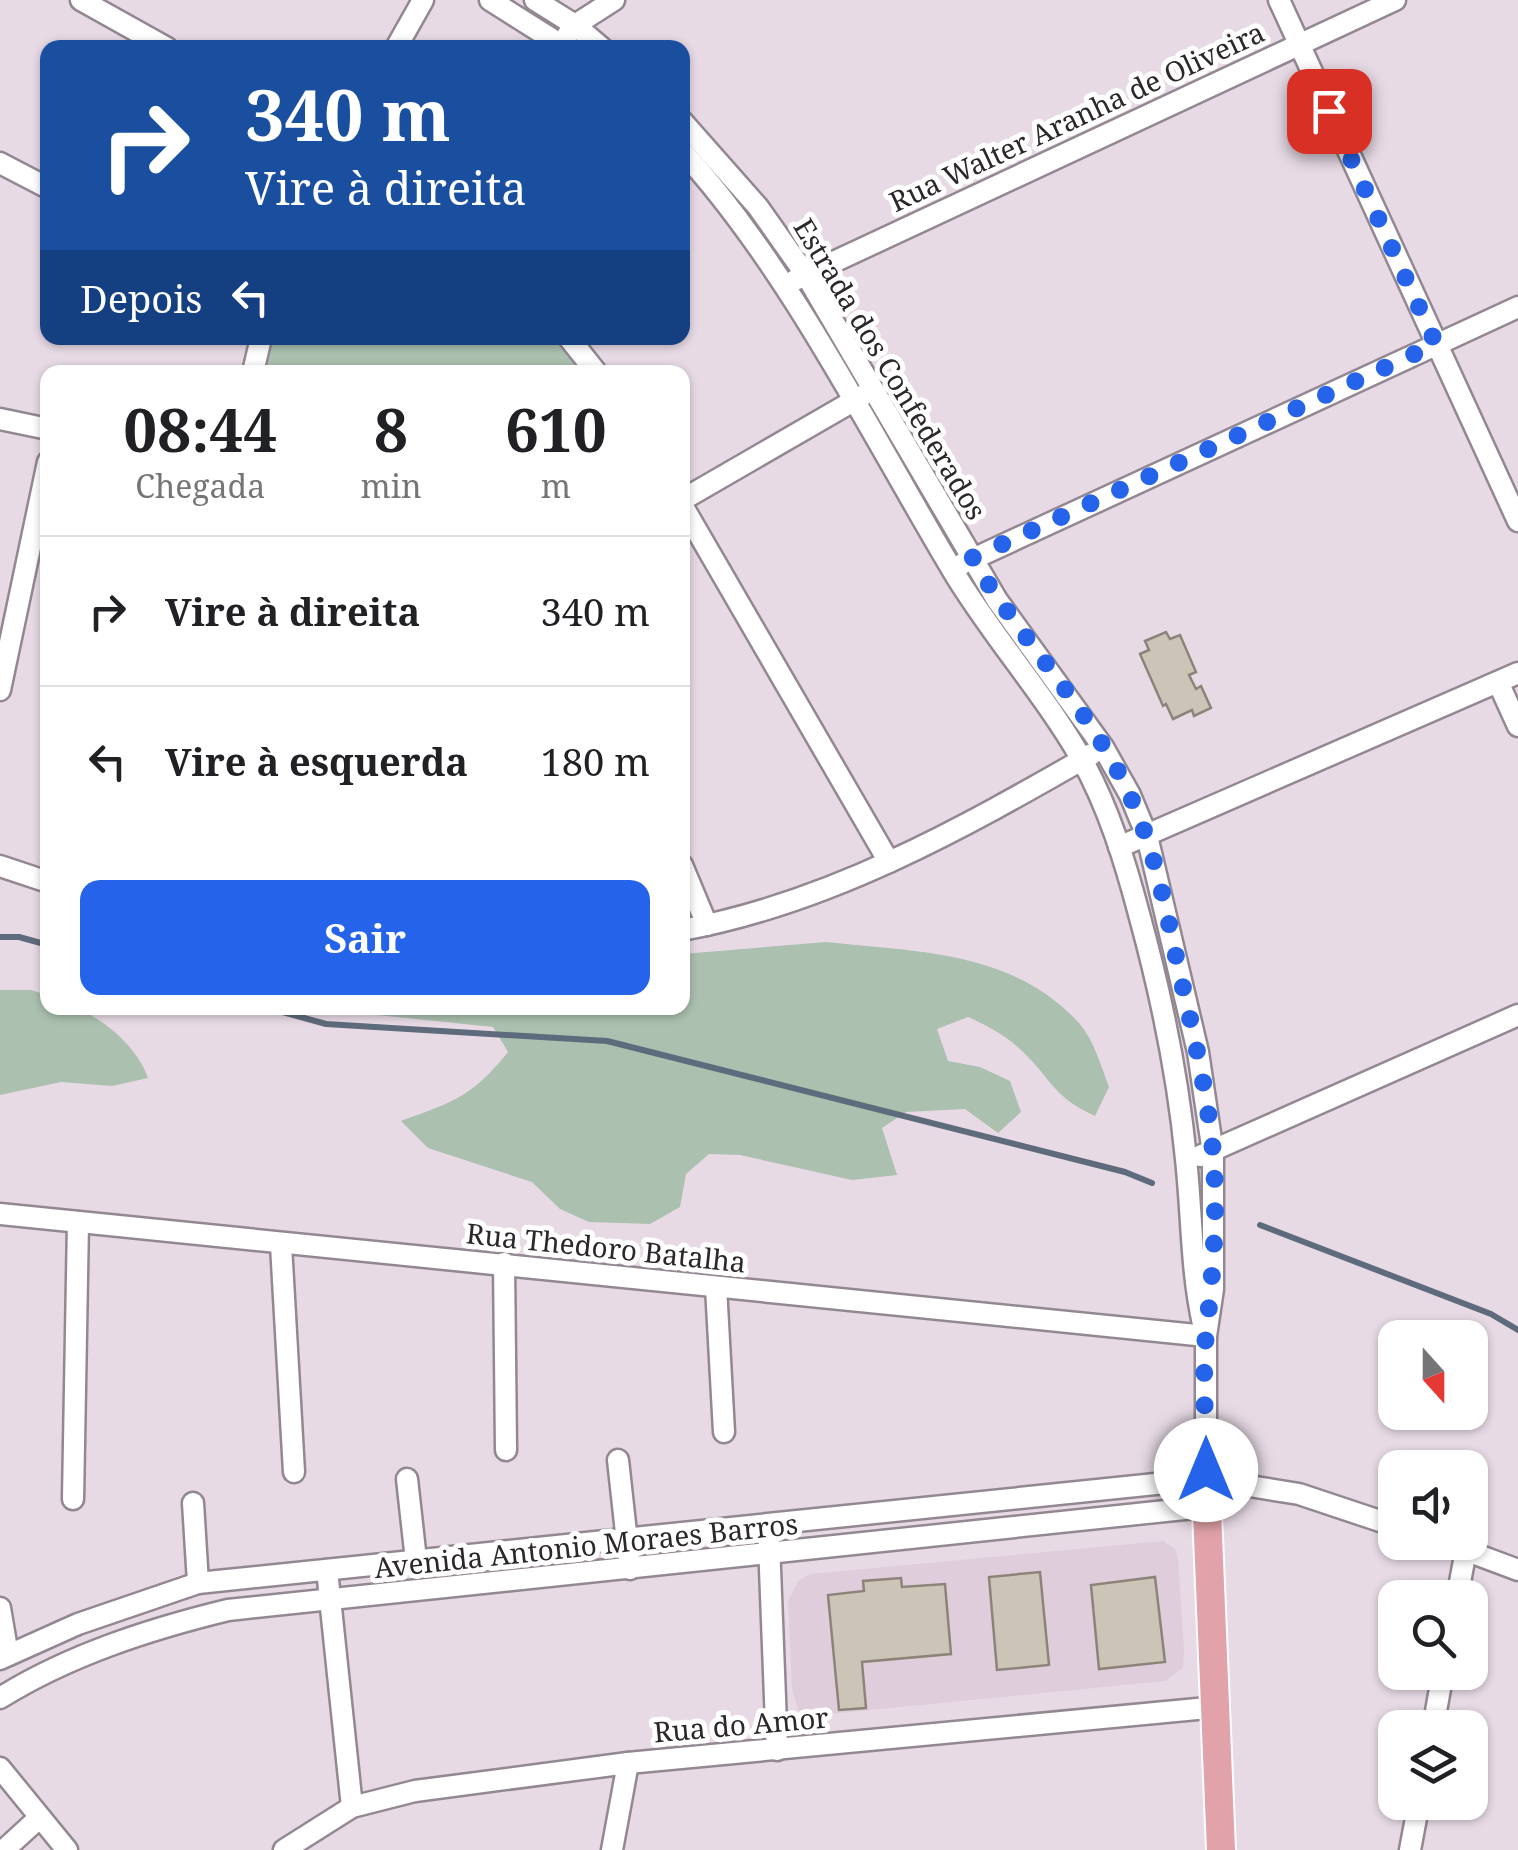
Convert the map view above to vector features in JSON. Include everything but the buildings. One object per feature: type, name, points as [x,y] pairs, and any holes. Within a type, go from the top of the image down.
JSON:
[{"type":"main road","points":[[1200,1510],[1218,1707],[1221,1850]]},
{"type":"street","points":[[81,0],[153,40]]},
{"type":"street","points":[[400,40],[423,0]]},
{"type":"street","points":[[490,0],[554,40]]},
{"type":"street","points":[[534,0],[575,24],[593,40]]},
{"type":"street","points":[[567,40],[575,24],[614,0]]},
{"type":"street","points":[[1279,0],[1518,521]]},
{"type":"street","name":"Rua Walter Aranha de Oliveira","points":[[783,286],[1396,0]]},
{"type":"street","name":"Estrada dos Confederados","points":[[690,130],[758,207],[806,274],[997,600],[1104,748],[1130,795],[1146,836],[1198,1052],[1213,1153],[1213,1289],[1206,1336],[1198,1473]]},
{"type":"street","name":"Estrada dos Confederados","points":[[690,161],[739,221],[783,286],[952,570],[1082,760],[1119,847],[1173,1061],[1186,1160],[1195,1288],[1206,1336]]},
{"type":"street","points":[[0,162],[40,184]]},
{"type":"street","points":[[952,570],[1518,307]]},
{"type":"street","points":[[575,345],[590,365]]},
{"type":"street","points":[[690,498],[873,390]]},
{"type":"street","points":[[0,420],[40,428]]},
{"type":"street","points":[[0,690],[40,500]]},
{"type":"street","points":[[690,517],[890,862]]},
{"type":"street","points":[[1119,847],[1518,673]]},
{"type":"street","points":[[1498,682],[1518,726]]},
{"type":"street","points":[[690,929],[801,899],[890,862],[1104,748]]},
{"type":"street","points":[[0,866],[40,879]]},
{"type":"street","points":[[690,885],[707,926]]},
{"type":"street","points":[[1186,1160],[1213,1153],[1518,1015]]},
{"type":"street","name":"Rua Thedoro Batalha","points":[[0,1214],[1206,1336]]},
{"type":"street","points":[[73,1499],[78,1222]]},
{"type":"street","points":[[282,1245],[294,1472]]},
{"type":"street","points":[[504,1263],[506,1450]]},
{"type":"street","points":[[716,1287],[724,1432]]},
{"type":"street","points":[[618,1460],[630,1569]]},
{"type":"street","points":[[1198,1473],[1217,1473],[1224,1482],[1224,1501],[1200,1510],[1184,1490],[1198,1473]]},
{"type":"street","name":"Avenida Antonio Moraes Barros","points":[[4,1657],[78,1624],[198,1583],[1165,1483],[1198,1473]]},
{"type":"street","points":[[407,1479],[416,1560]]},
{"type":"street","points":[[1224,1482],[1300,1494],[1378,1520]]},
{"type":"street","points":[[193,1502],[198,1583]]},
{"type":"street","name":"Avenida Antonio Moraes Barros","points":[[0,1698],[89,1654],[165,1626],[228,1610],[1200,1510]]},
{"type":"street","points":[[768,1524],[777,1750]]},
{"type":"street","points":[[1488,1558],[1518,1570]]},
{"type":"street","points":[[327,1570],[352,1807]]},
{"type":"street","points":[[0,1608],[4,1657]]},
{"type":"street","name":"Rua do Amor","points":[[284,1850],[352,1807],[415,1791],[628,1763],[1218,1707]]},
{"type":"street","points":[[612,1850],[628,1763]]},
{"type":"street","points":[[0,1768],[67,1850]]},
{"type":"street","points":[[4,1850],[40,1818]]},
{"type":"street","points":[[1410,1850],[1416,1820]]},
{"type":"shaded area","points":[[1163,1541],[1175,1549],[1178,1558],[1184,1650],[1183,1668],[1165,1681],[809,1716],[798,1710],[792,1688],[788,1601],[798,1581],[810,1574]]},
{"type":"green space","points":[[268,345],[562,345],[577,365],[264,365]]},
{"type":"green space","points":[[826,942],[928,953],[994,968],[1053,999],[1079,1023],[1093,1045],[1109,1087],[1095,1116],[1061,1095],[1010,1041],[968,1017],[937,1029],[948,1061],[980,1067],[1010,1081],[1021,1112],[998,1133],[965,1109],[906,1112],[882,1128],[897,1175],[852,1180],[740,1155],[709,1154],[686,1174],[680,1207],[650,1224],[589,1222],[560,1209],[532,1182],[428,1148],[401,1121],[435,1109],[472,1089],[508,1052],[493,1027],[377,1015],[690,1015],[690,953]]},
{"type":"green space","points":[[0,990],[40,993],[40,1015],[90,1015],[130,1047],[148,1078],[112,1086],[61,1082],[0,1095]]},
{"type":"waterway","points":[[0,937],[40,943]]},
{"type":"waterway","points":[[293,1015],[326,1024],[607,1041],[1125,1172],[1152,1183]]},
{"type":"waterway","points":[[1260,1225],[1491,1314],[1518,1330]]},
{"type":"route","points":[[1206,1470],[1206,1336],[1213,1289],[1213,1153],[1198,1052],[1164,902],[1146,836],[1130,795],[1104,748],[997,600],[972,558],[1436,344],[1329,111]]}]
